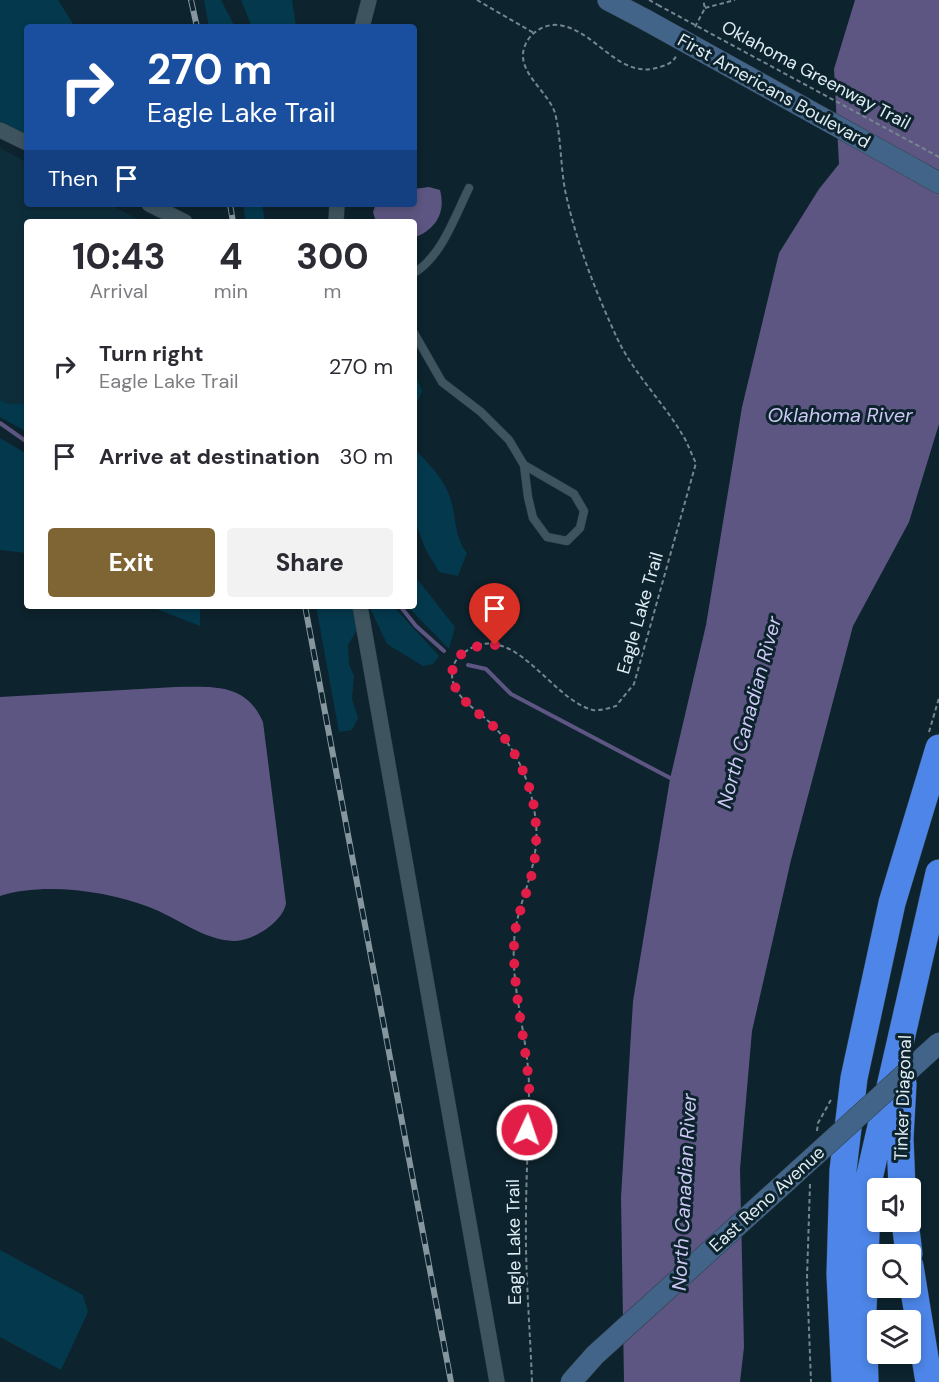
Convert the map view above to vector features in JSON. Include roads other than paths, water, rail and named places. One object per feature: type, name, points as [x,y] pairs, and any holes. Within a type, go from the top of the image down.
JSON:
[{"type":"highway","points":[[854,1376],[840,1274],[843,1170],[854,1078],[892,903],[939,748]]},
{"type":"highway","points":[[854,1376],[865,1250],[868,1183],[906,1008],[939,873]]},
{"type":"highway","name":"Tinker Diagonal","points":[[902,1178],[900,1138],[906,1008]]},
{"type":"highway","points":[[915,1298],[929,1382]]},
{"type":"main road","name":"First Americans Boulevard","points":[[608,0],[651,8],[939,183]]},
{"type":"main road","name":"East Reno Avenue","points":[[571,1382],[595,1355],[939,1043]]},
{"type":"street","points":[[363,24],[369,0]]},
{"type":"street","points":[[0,130],[24,142]]},
{"type":"street","points":[[155,207],[179,219]]},
{"type":"street","points":[[361,609],[496,1382]]},
{"type":"lane","points":[[417,271],[426,266],[469,188]]},
{"type":"lane","points":[[417,338],[442,382],[481,412],[509,440],[524,465],[533,518],[547,537],[567,541],[580,528],[584,511],[574,495],[524,465]]},
{"type":"water","name":"Oklahoma River","points":[[855,0],[939,0],[939,424],[909,522],[853,626],[791,860],[752,1031],[740,1169],[744,1347],[740,1382],[624,1382],[621,1197],[633,1001],[670,779],[706,625],[742,407],[779,253],[819,189],[839,164],[834,69]]},
{"type":"water","points":[[429,187],[440,190],[442,206],[440,213],[428,230],[417,236],[417,219],[375,219],[373,212],[375,207],[417,207],[417,189]]},
{"type":"water","points":[[175,687],[214,688],[237,693],[256,709],[263,722],[286,903],[280,917],[258,934],[234,941],[201,933],[160,912],[132,901],[95,893],[55,889],[17,892],[0,896],[0,697]]},
{"type":"waterway","points":[[0,423],[24,440]]},
{"type":"waterway","points":[[402,609],[416,626],[444,651]]},
{"type":"waterway","points":[[468,665],[486,669],[511,694],[674,780]]},
{"type":"railway","points":[[191,0],[196,24]]},
{"type":"railway","points":[[230,207],[232,219]]},
{"type":"railway","points":[[306,609],[451,1382]]},
{"type":"water label","name":"North Canadian River","points":[[749,712]]},
{"type":"water label","name":"North Canadian River","points":[[684,1192]]}]
